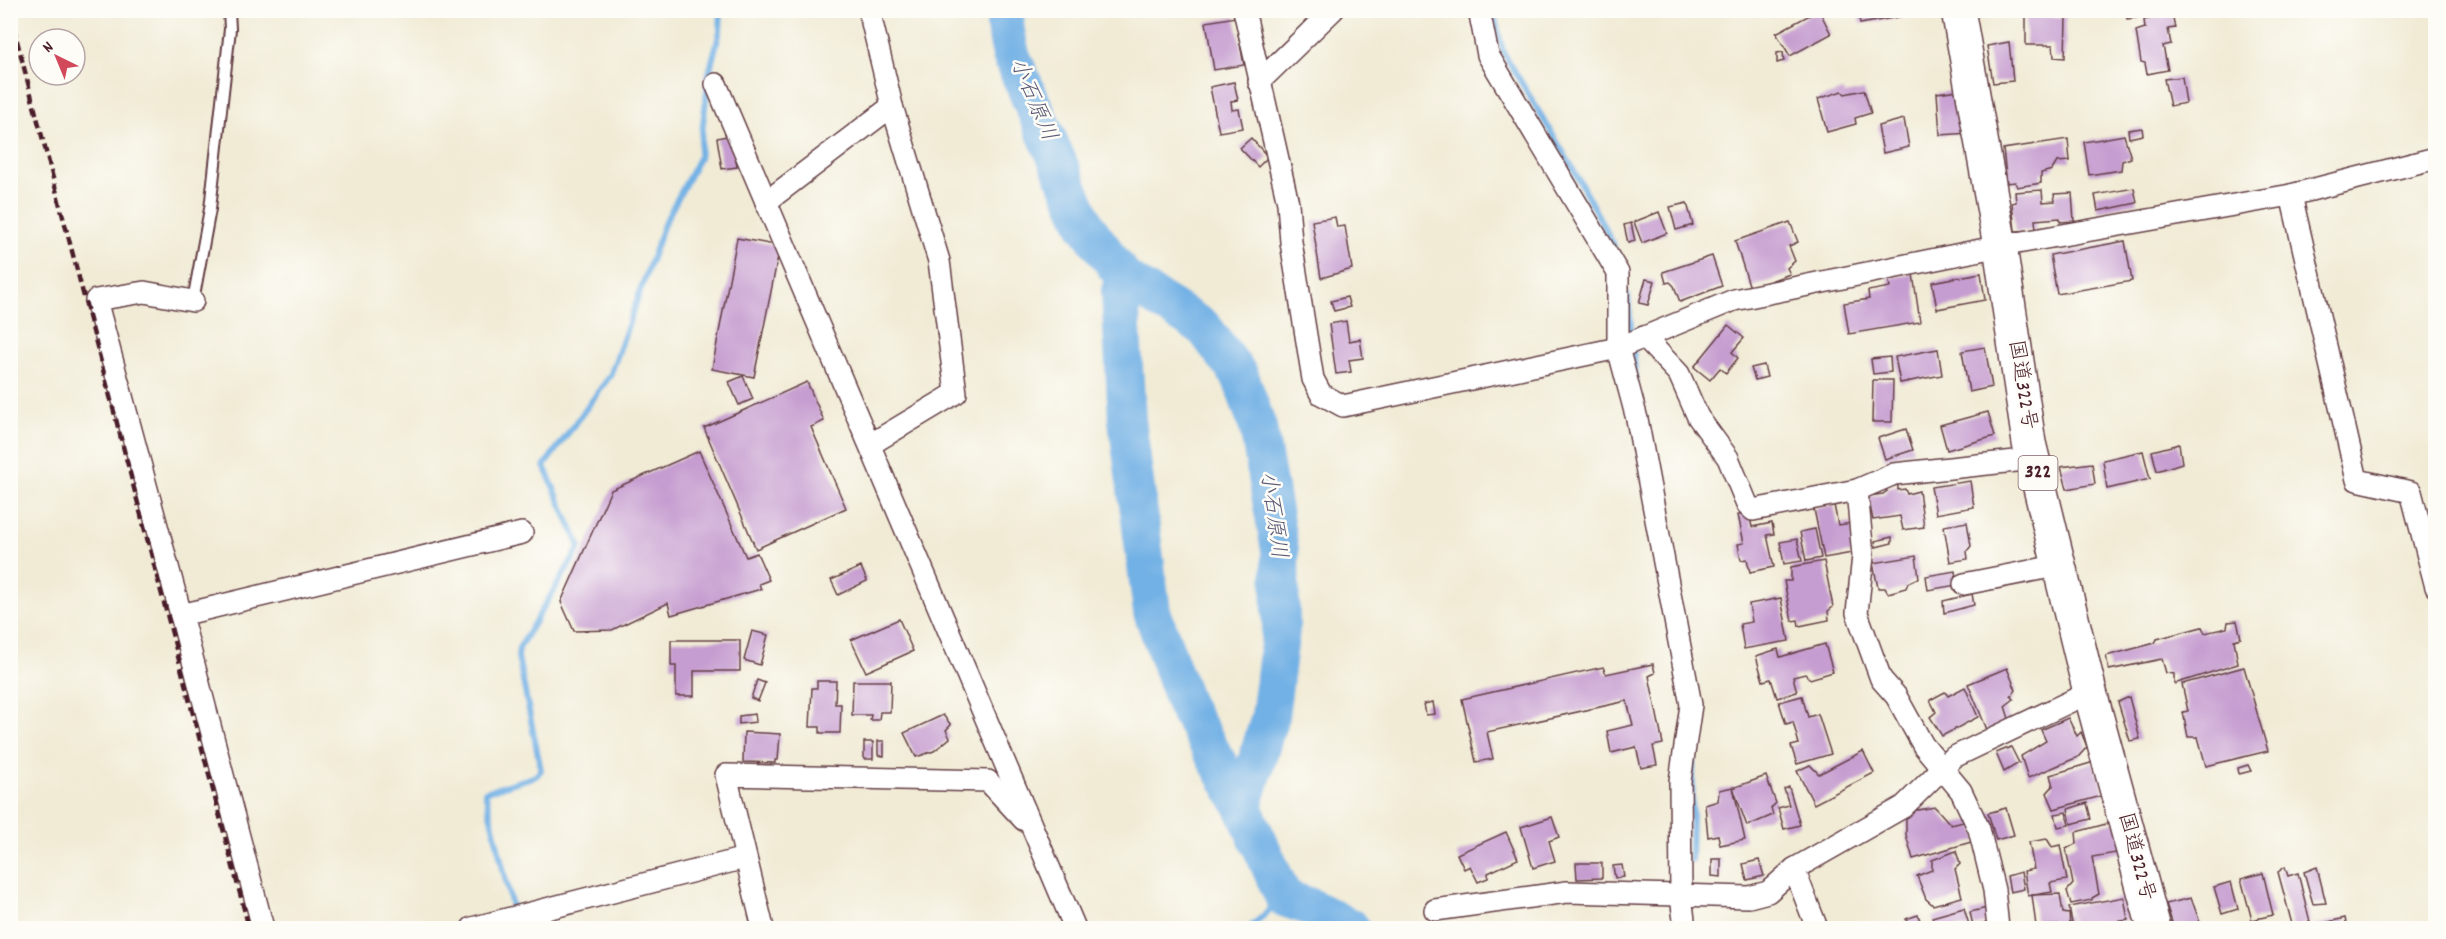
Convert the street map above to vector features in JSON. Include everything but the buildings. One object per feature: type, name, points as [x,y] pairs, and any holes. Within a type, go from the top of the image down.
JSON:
[{"type":"highway","name":"国道322号","points":[[1958,10],[2000,246],[2034,459],[2090,692],[2154,928]]},
{"type":"street","points":[[869,10],[892,106],[939,261],[956,393],[871,444]]},
{"type":"street","points":[[1244,10],[1288,202],[1291,242],[1313,379],[1321,394],[1343,406],[1631,342],[1734,300],[2000,246],[2291,195],[2436,158]]},
{"type":"street","points":[[1259,82],[1333,10]]},
{"type":"street","points":[[1479,10],[1488,55],[1618,273],[1631,342],[1637,419],[1691,705],[1680,781],[1688,896],[1685,928]]},
{"type":"street","points":[[716,84],[1075,928]]},
{"type":"street","points":[[766,202],[892,106]]},
{"type":"street","points":[[2291,195],[2357,480],[2411,492],[2436,587]]},
{"type":"street","points":[[193,301],[144,292],[96,300],[263,928]]},
{"type":"street","points":[[1631,342],[1679,374],[1698,417],[1728,458],[1747,504],[1754,510],[1857,490],[1894,474],[2034,459]]},
{"type":"street","points":[[1857,490],[1863,556],[1857,613],[1881,679],[1896,696],[1923,745],[1962,791],[1979,830],[1994,890],[1998,928]]},
{"type":"street","points":[[181,615],[522,533]]},
{"type":"street","points":[[1964,584],[2061,565]]},
{"type":"street","points":[[1435,910],[1567,892],[1749,897],[1768,892],[1794,870],[1903,807],[1954,758],[2090,692]]},
{"type":"street","points":[[763,928],[726,775],[988,780],[1036,834]]},
{"type":"street","points":[[472,928],[745,858]]},
{"type":"street","points":[[1794,870],[1817,928]]},
{"type":"lane","points":[[193,301],[210,209],[230,29],[229,10]]},
{"type":"waterway","points":[[517,928],[485,792],[536,776],[541,770],[518,657],[519,648],[580,547],[544,466],[610,376],[664,224],[699,158],[709,73],[720,31],[721,10]]},
{"type":"waterway","name":"小石原川","points":[[1006,10],[1005,26],[1011,55],[1086,226],[1125,279],[1204,328],[1240,376],[1258,427],[1280,550],[1281,629],[1270,716],[1243,807]]},
{"type":"waterway","points":[[1493,10],[1503,52],[1571,165],[1614,246]]},
{"type":"waterway","name":"小石原川","points":[[1125,279],[1120,291],[1127,420],[1152,612],[1185,704],[1243,807],[1284,898],[1308,906],[1351,928]]},
{"type":"waterway","points":[[1628,295],[1636,381]]},
{"type":"waterway","points":[[1691,860],[1693,762]]},
{"type":"waterway","points":[[1249,928],[1284,898]]},
{"type":"railway","points":[[10,14],[249,928]]}]
